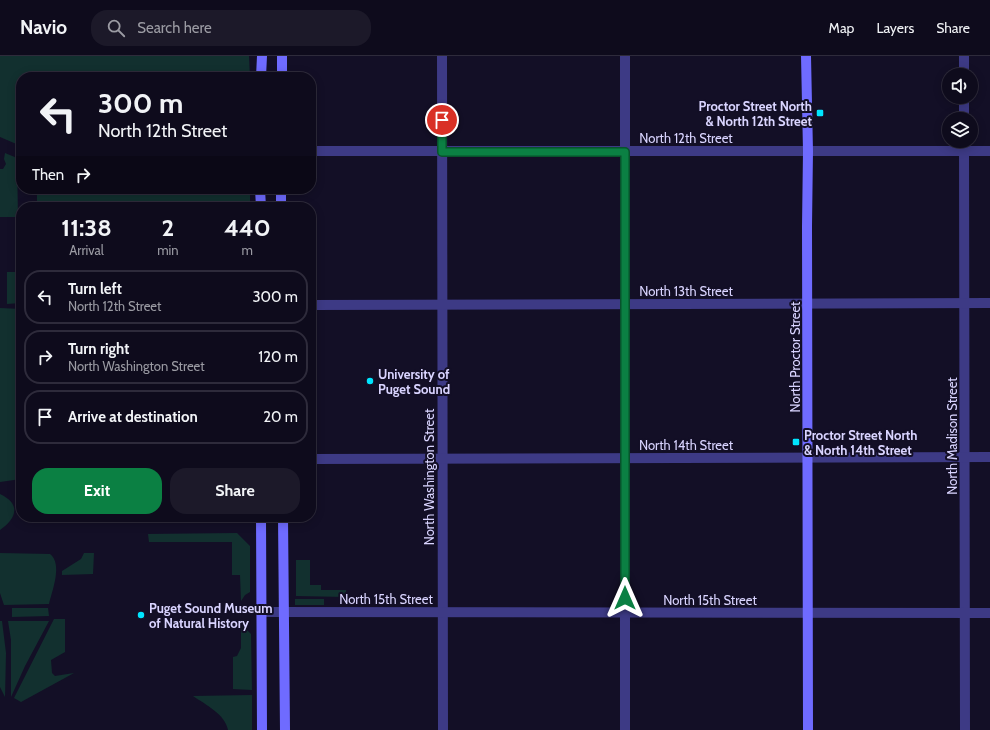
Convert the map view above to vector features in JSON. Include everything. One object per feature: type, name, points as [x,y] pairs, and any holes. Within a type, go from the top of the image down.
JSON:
[{"type":"street","points":[[261,72],[262,56]]},
{"type":"street","points":[[282,56],[282,72]]},
{"type":"street","name":"North Washington Street","points":[[442,56],[443,730]]},
{"type":"street","points":[[625,56],[625,730]]},
{"type":"street","name":"North Proctor Street","points":[[806,56],[808,151],[808,730]]},
{"type":"street","points":[[964,56],[964,68]]},
{"type":"street","name":"North 12th Street","points":[[316,151],[808,151],[942,147]]},
{"type":"street","name":"North Madison Street","points":[[964,148],[965,730]]},
{"type":"street","name":"North 12th Street","points":[[974,148],[990,151]]},
{"type":"street","name":"North 13th Street","points":[[316,304],[990,303]]},
{"type":"street","name":"North 14th Street","points":[[316,459],[990,457]]},
{"type":"street","points":[[261,522],[262,730]]},
{"type":"street","points":[[283,522],[285,730]]},
{"type":"street","name":"North 15th Street","points":[[261,612],[990,613]]},
{"type":"green space","points":[[0,56],[249,56],[250,72],[16,72],[16,144],[0,137]]},
{"type":"green space","points":[[5,153],[16,158],[16,194],[18,194],[18,202],[16,202],[16,217],[0,217],[0,169],[3,169],[6,164],[4,159]]},
{"type":"green space","points":[[37,194],[250,194],[250,202],[37,202]]},
{"type":"green space","points":[[7,272],[16,272],[16,303],[7,304]]},
{"type":"green space","points":[[0,308],[16,309],[16,480],[0,482]]},
{"type":"green space","points":[[0,494],[11,502],[14,507],[14,511],[10,521],[0,530]]},
{"type":"green space","points":[[237,533],[250,546],[250,592],[245,595],[241,601],[240,575],[232,575],[232,542],[149,542],[148,534]]},
{"type":"green space","points":[[0,553],[50,554],[54,558],[56,564],[56,578],[49,604],[4,605],[0,593]]},
{"type":"green space","points":[[84,553],[94,553],[93,574],[62,575],[62,571],[81,559]]},
{"type":"green space","points":[[296,560],[310,560],[310,585],[321,585],[321,590],[346,590],[346,597],[296,596]]},
{"type":"green space","points":[[295,599],[324,599],[324,605],[295,605]]},
{"type":"green space","points":[[12,608],[48,608],[49,616],[12,617]]},
{"type":"green space","points":[[54,619],[65,619],[65,652],[51,660],[52,673],[55,676],[74,673],[21,702],[14,698]]},
{"type":"green space","points":[[0,621],[2,621],[6,653],[5,697],[0,687]]},
{"type":"green space","points":[[8,621],[49,621],[25,666],[11,697],[11,640]]},
{"type":"green space","points":[[241,624],[251,634],[252,690],[233,689],[233,657],[237,656],[241,648]]},
{"type":"green space","points":[[252,695],[252,730],[228,730],[223,719],[219,715],[209,706],[193,696]]},
{"type":"place","name":"Proctor Street North & North 12th Street","points":[[820,113]]},
{"type":"place","name":"University of Puget Sound","points":[[370,381]]},
{"type":"place","name":"Proctor Street North & North 14th Street","points":[[796,442]]},
{"type":"place","name":"Puget Sound Museum of Natural History","points":[[141,615]]},
{"type":"route","points":[[442,120],[442,152],[625,152],[625,598]]}]
